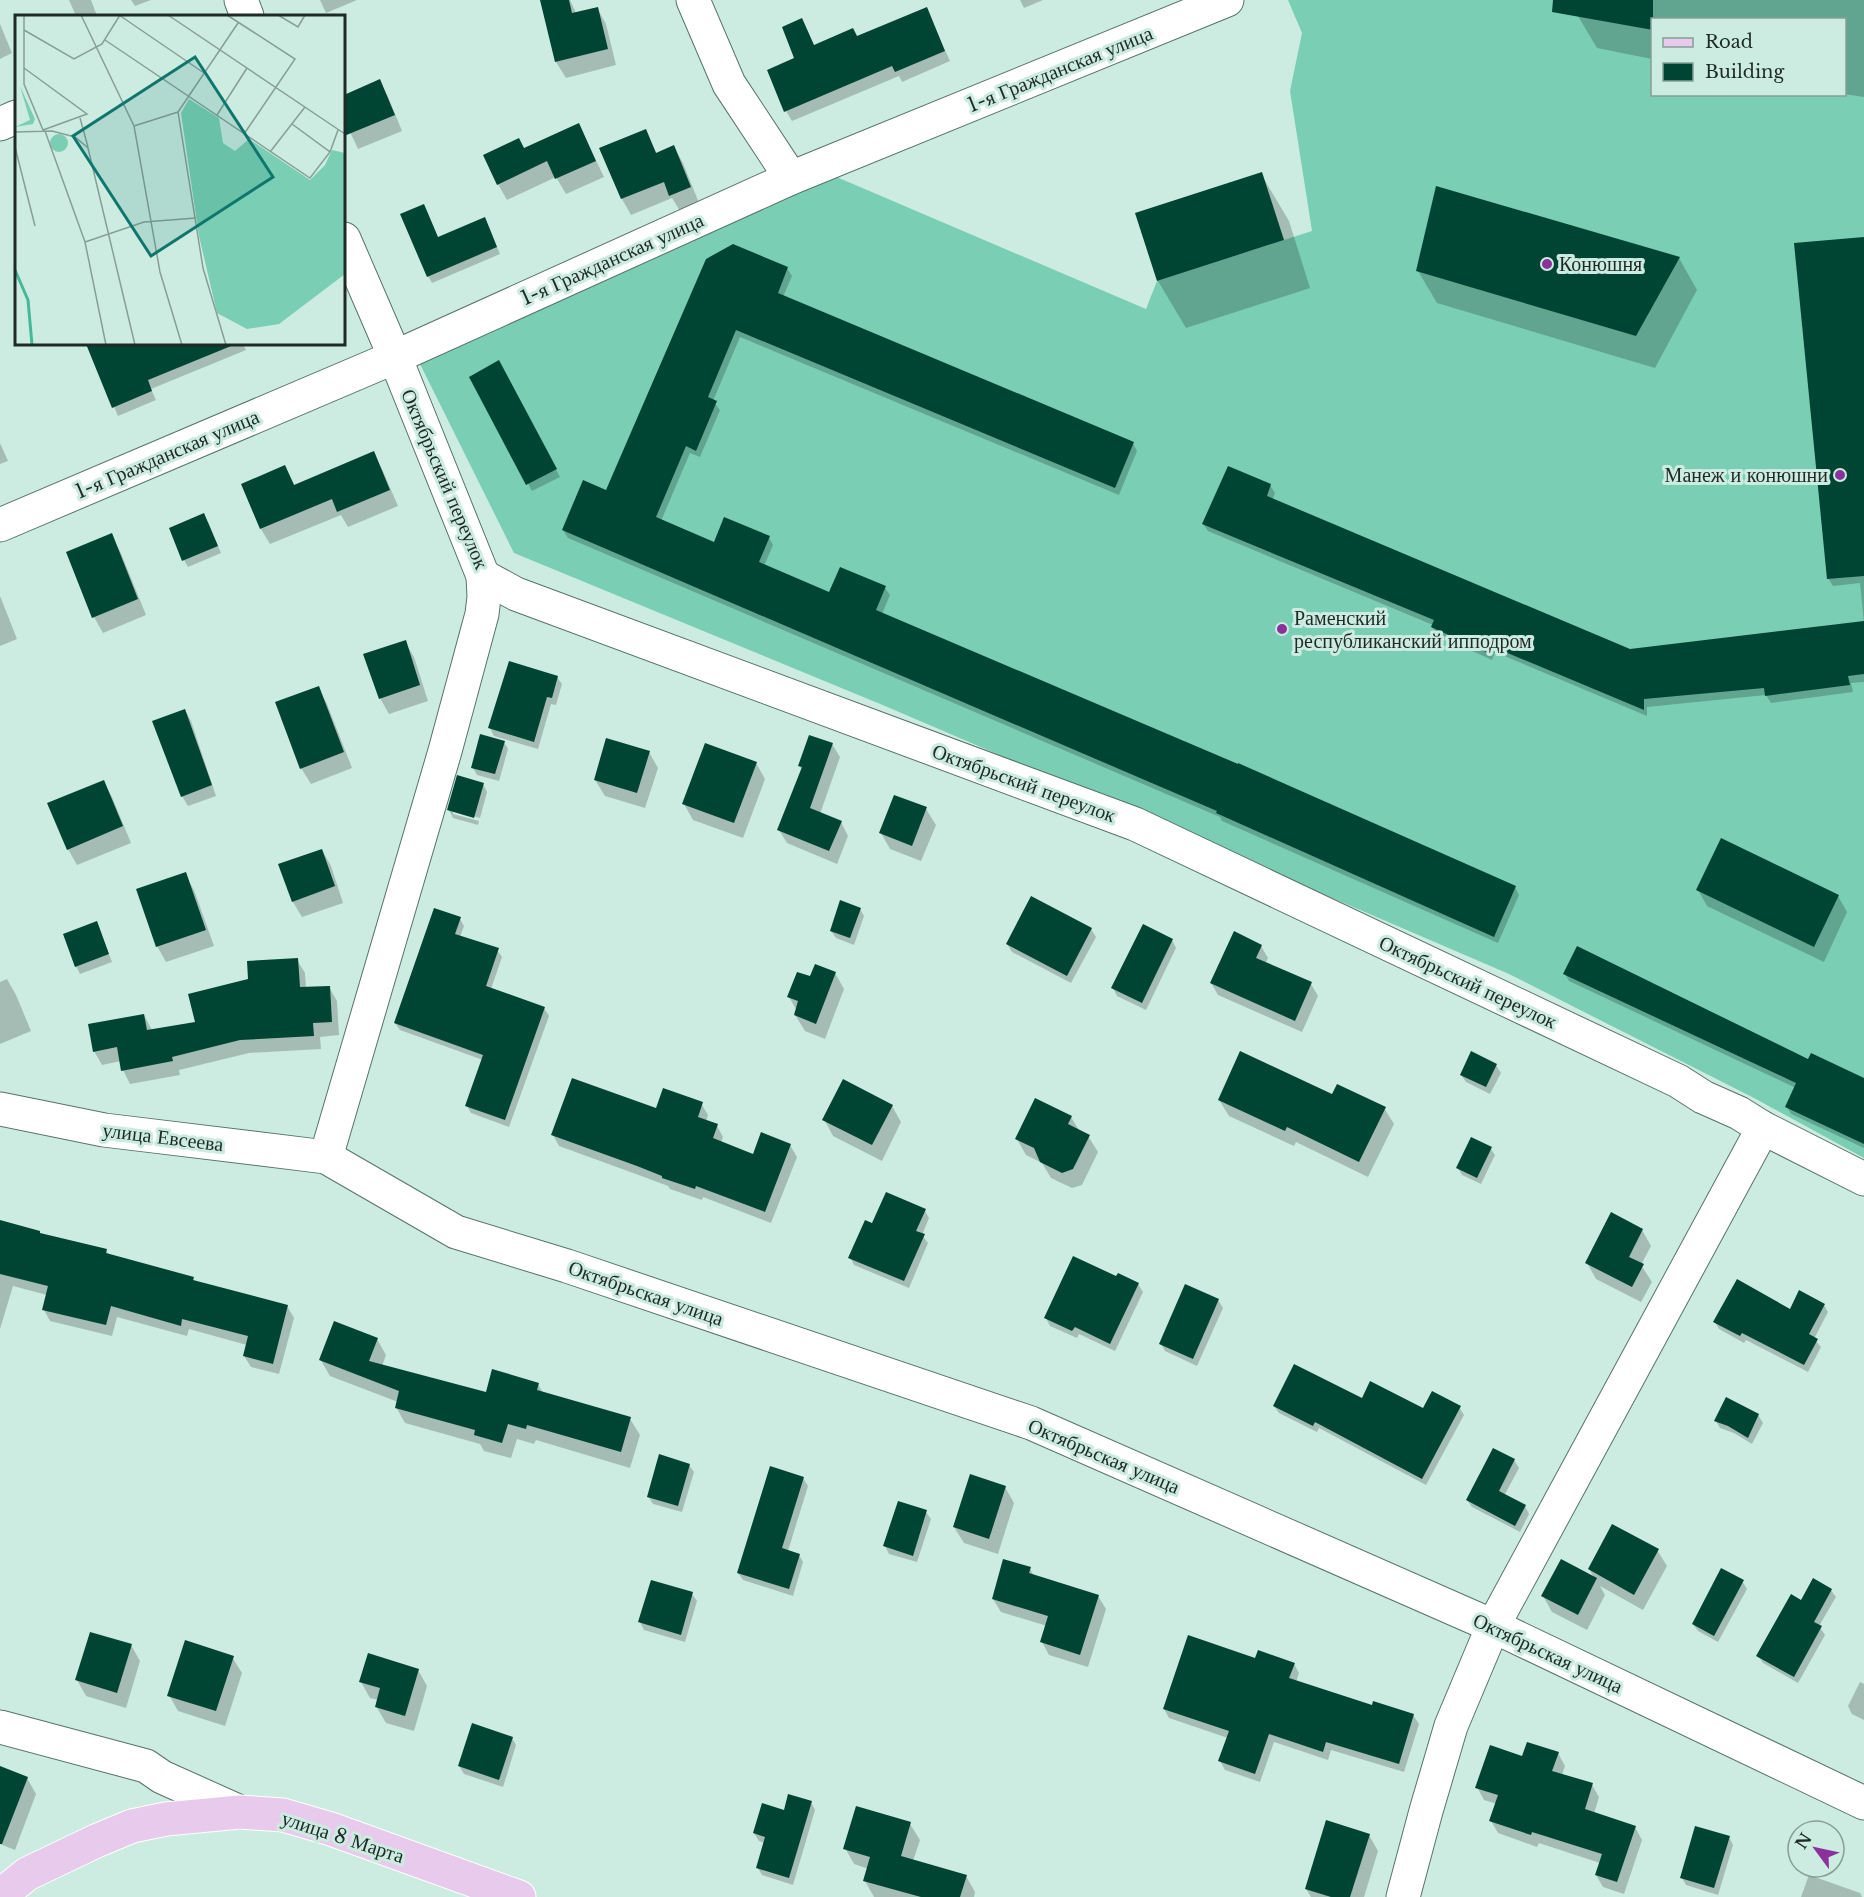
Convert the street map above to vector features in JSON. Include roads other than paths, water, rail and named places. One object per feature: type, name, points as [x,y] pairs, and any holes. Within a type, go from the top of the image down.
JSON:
[{"type":"main road","name":"улица 8 Марта","points":[[0,1896],[27,1874],[132,1826],[166,1818],[240,1812],[283,1815],[330,1829],[519,1897]]},
{"type":"street","points":[[241,0],[247,15]]},
{"type":"street","points":[[693,0],[729,84],[791,178]]},
{"type":"street","name":"1-я Гражданская улица","points":[[0,525],[395,357],[791,178],[1189,8],[1227,0]]},
{"type":"street","points":[[0,124],[15,117]]},
{"type":"street","name":"Октябрьский переулок","points":[[345,241],[395,357],[483,576],[516,594],[1135,825],[1678,1081],[1703,1097],[1739,1113],[1763,1128],[1864,1179]]},
{"type":"street","points":[[326,1157],[445,751],[479,626],[484,605],[483,576]]},
{"type":"street","name":"улица Евсеева","points":[[0,1109],[104,1130],[326,1157]]},
{"type":"street","points":[[1403,1897],[1425,1811],[1451,1726],[1493,1626],[1763,1128]]},
{"type":"street","name":"Октябрьская улица","points":[[326,1157],[456,1232],[578,1270],[1031,1423],[1493,1626],[1864,1803]]},
{"type":"street","points":[[0,1727],[146,1766],[162,1778],[240,1812]]},
{"type":"place","name":"Конюшня","points":[[1547,264]]},
{"type":"place","name":"Манеж и конюшни","points":[[1840,475]]},
{"type":"place","name":"Раменский республиканский ипподром","points":[[1282,629]]}]
